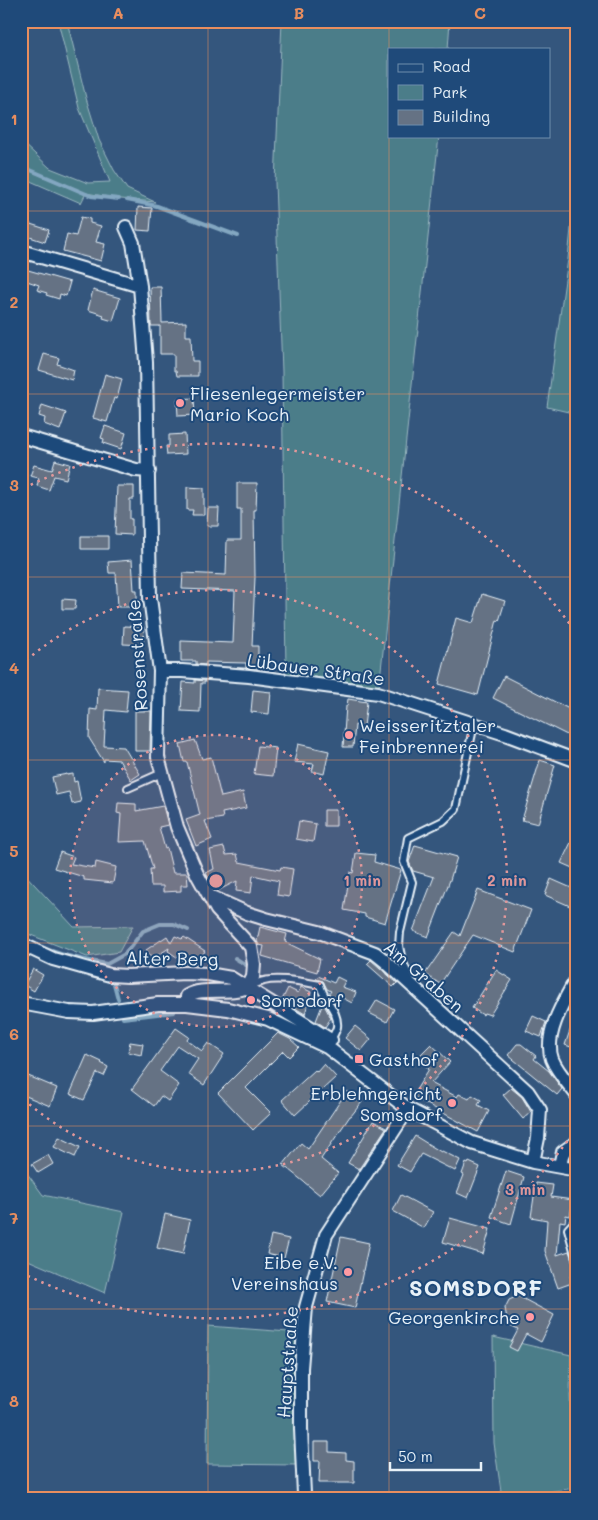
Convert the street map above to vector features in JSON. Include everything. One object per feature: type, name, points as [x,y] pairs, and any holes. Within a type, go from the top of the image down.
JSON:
[{"type":"street","name":"Rosenstraße","points":[[126,227],[133,243],[140,286],[146,362],[150,598],[160,671],[158,757],[177,827],[192,865],[217,910],[251,947],[254,964],[253,977],[248,987]]},
{"type":"street","points":[[21,250],[140,286]]},
{"type":"street","points":[[21,436],[136,470],[149,471]]},
{"type":"street","name":"Lübauer Straße","points":[[160,671],[249,676],[378,693],[474,724],[577,761]]},
{"type":"street","name":"Am Graben","points":[[208,895],[247,913],[319,932],[375,953],[528,1092],[540,1110],[538,1138],[533,1162]]},
{"type":"street","name":"Alter Berg","points":[[21,944],[53,959],[110,975],[184,973],[208,974],[231,978],[248,987],[329,1043]]},
{"type":"street","points":[[577,978],[559,1012],[551,1039],[551,1052],[559,1071],[577,1095]]},
{"type":"street","points":[[187,1004],[187,996],[193,992],[240,991],[248,987]]},
{"type":"street","points":[[21,1003],[69,1012],[93,1012],[158,1004],[187,1004],[228,1009],[268,1019],[329,1043],[408,1110],[472,1143],[533,1162],[577,1170]]},
{"type":"street","name":"Hauptstraße","points":[[304,1494],[301,1429],[303,1330],[309,1298],[326,1235],[408,1110]]},
{"type":"street","points":[[560,1166],[563,1152],[577,1142]]},
{"type":"lane","points":[[416,990],[402,962],[399,946],[400,932],[412,882],[404,862],[408,838],[443,821],[456,810],[474,724]]},
{"type":"lane","points":[[128,788],[162,773]]},
{"type":"lane","points":[[248,987],[264,981],[276,980],[307,982],[320,985],[322,994],[330,1004],[335,1015],[337,1026],[329,1043]]},
{"type":"lane","points":[[577,1219],[568,1229],[577,1261]]},
{"type":"green space","points":[[58,21],[67,21],[86,98],[99,140],[114,170],[127,189],[155,202],[86,193],[81,203],[21,177],[21,141],[50,168],[88,183],[110,182],[79,108]]},
{"type":"green space","points":[[282,21],[450,21],[448,48],[388,48],[388,138],[439,138],[379,688],[286,673],[282,372],[275,182]]},
{"type":"green space","points":[[577,167],[577,414],[547,407],[568,259]]},
{"type":"green space","points":[[21,870],[74,927],[133,926],[119,952],[87,957],[23,932],[21,930]]},
{"type":"green space","points":[[21,1165],[43,1195],[124,1212],[105,1293],[21,1257]]},
{"type":"green space","points":[[208,1326],[289,1332],[296,1338],[297,1465],[207,1464]]},
{"type":"green space","points":[[493,1337],[571,1355],[570,1396],[574,1488],[502,1499],[461,1499],[489,1496],[502,1498],[494,1443]]},
{"type":"building","points":[[138,207],[152,208],[150,231],[137,230]]},
{"type":"building","points":[[81,217],[90,219],[90,223],[101,226],[96,242],[105,244],[101,261],[63,251],[67,234],[76,236]]},
{"type":"building","points":[[21,221],[49,230],[45,242],[21,234]]},
{"type":"building","points":[[21,268],[70,282],[66,296],[60,294],[59,299],[37,290],[39,285],[21,279]]},
{"type":"building","points":[[150,287],[161,287],[162,323],[186,322],[186,336],[191,336],[192,361],[198,361],[198,376],[177,376],[176,371],[174,371],[174,354],[160,354],[160,326],[151,326]]},
{"type":"building","points":[[93,290],[120,298],[113,321],[103,318],[104,315],[88,310]]},
{"type":"building","points":[[44,354],[59,358],[57,364],[74,370],[72,380],[39,370]]},
{"type":"building","points":[[105,374],[122,379],[117,399],[114,398],[107,422],[93,418]]},
{"type":"building","points":[[194,398],[195,415],[178,416],[177,399]]},
{"type":"building","points":[[42,405],[66,413],[60,430],[44,424],[45,418],[39,416]]},
{"type":"building","points":[[105,426],[126,433],[121,449],[103,443],[104,439],[101,438]]},
{"type":"building","points":[[185,434],[186,454],[167,455],[166,446],[169,446],[169,435]]},
{"type":"building","points":[[55,460],[70,464],[66,479],[54,476],[49,490],[37,486],[39,478],[30,476],[34,465],[52,470]]},
{"type":"building","points":[[237,483],[257,483],[256,510],[254,510],[255,577],[252,646],[258,646],[258,668],[246,668],[246,663],[206,662],[206,665],[196,664],[196,661],[181,661],[181,641],[233,643],[235,591],[182,589],[183,573],[226,575],[227,540],[241,540],[241,509],[237,509]]},
{"type":"building","points":[[117,486],[134,486],[134,499],[130,499],[132,535],[115,534]]},
{"type":"building","points":[[187,487],[204,488],[204,515],[192,515],[193,510],[187,510]]},
{"type":"building","points":[[208,508],[219,508],[218,526],[207,526]]},
{"type":"building","points":[[81,536],[108,536],[108,549],[81,549]]},
{"type":"building","points":[[132,560],[134,590],[137,590],[137,607],[118,607],[116,573],[109,573],[108,562]]},
{"type":"building","points":[[482,594],[505,601],[499,621],[497,620],[478,695],[439,684],[456,618],[473,623]]},
{"type":"building","points":[[62,599],[76,600],[75,609],[62,609]]},
{"type":"building","points":[[124,626],[144,627],[143,645],[123,644]]},
{"type":"building","points":[[504,676],[577,713],[577,740],[493,698]]},
{"type":"building","points":[[195,680],[205,681],[205,683],[201,683],[200,712],[181,711],[183,682],[195,683]]},
{"type":"building","points":[[98,688],[128,690],[126,712],[106,710],[104,746],[124,747],[140,774],[131,780],[119,760],[104,759],[104,762],[89,738],[90,709],[97,710]]},
{"type":"building","points":[[253,690],[271,692],[269,714],[251,712]]},
{"type":"building","points":[[348,699],[367,702],[364,726],[355,725],[353,747],[343,747],[346,706]]},
{"type":"building","points":[[135,711],[151,711],[150,751],[135,751]]},
{"type":"building","points":[[195,740],[202,759],[211,757],[221,797],[243,792],[246,808],[222,813],[223,818],[205,821],[212,839],[196,846],[186,820],[200,815],[187,762],[184,762],[180,744]]},
{"type":"building","points":[[298,744],[329,751],[324,774],[312,771],[314,764],[294,762]]},
{"type":"building","points":[[258,746],[276,748],[273,776],[254,774]]},
{"type":"building","points":[[540,760],[555,765],[538,824],[522,820]]},
{"type":"building","points":[[73,774],[74,782],[77,781],[81,802],[72,804],[69,792],[56,795],[52,777]]},
{"type":"building","points":[[118,803],[136,804],[136,811],[163,806],[168,825],[159,827],[165,849],[167,848],[173,873],[187,873],[188,885],[181,885],[181,891],[163,892],[163,886],[151,886],[150,869],[153,869],[145,841],[119,842],[121,814],[117,813]]},
{"type":"building","points":[[324,810],[336,810],[336,826],[324,826]]},
{"type":"building","points":[[299,821],[316,824],[313,842],[296,839]]},
{"type":"building","points":[[577,830],[577,870],[561,863]]},
{"type":"building","points":[[415,845],[457,857],[428,937],[413,931],[434,877],[413,871],[409,862]]},
{"type":"building","points":[[224,847],[226,855],[237,854],[239,862],[280,870],[281,867],[293,869],[289,897],[277,895],[279,881],[253,875],[251,893],[236,891],[237,881],[217,891],[215,890],[206,873],[214,869],[210,850]]},
{"type":"building","points":[[60,852],[74,857],[71,864],[95,868],[96,862],[116,867],[113,883],[84,880],[84,877],[54,868]]},
{"type":"building","points":[[356,853],[375,855],[374,862],[401,870],[385,923],[365,917],[365,914],[344,910],[350,872],[353,873]]},
{"type":"building","points":[[551,879],[576,890],[570,906],[545,895]]},
{"type":"building","points":[[478,890],[531,910],[515,952],[473,935],[440,984],[425,974],[454,932],[460,936]]},
{"type":"building","points":[[260,927],[287,934],[285,942],[320,959],[317,972],[262,956],[264,946],[259,945],[257,941]]},
{"type":"building","points":[[167,936],[171,943],[175,936],[182,939],[184,937],[205,951],[196,965],[188,962],[187,964],[168,951],[169,948],[152,959],[146,950]]},
{"type":"building","points":[[371,960],[397,983],[393,987],[367,964]]},
{"type":"building","points":[[33,969],[43,975],[34,991],[24,985]]},
{"type":"building","points":[[496,970],[512,980],[490,1015],[484,1013],[483,1015],[472,1008]]},
{"type":"building","points":[[318,976],[334,983],[337,977],[345,981],[342,987],[356,992],[352,1003],[339,996],[335,1004],[329,994],[331,991],[327,989],[323,981],[316,979]]},
{"type":"building","points":[[301,987],[311,992],[305,1014],[282,1000],[288,988],[298,993]]},
{"type":"building","points":[[377,1000],[394,1009],[387,1022],[369,1013]]},
{"type":"building","points":[[323,1003],[331,1018],[325,1027],[316,1021]]},
{"type":"building","points":[[533,1016],[546,1022],[541,1037],[526,1031]]},
{"type":"building","points":[[575,1016],[577,1016],[577,1049],[565,1045]]},
{"type":"building","points":[[355,1026],[371,1039],[361,1051],[345,1038]]},
{"type":"building","points":[[176,1028],[189,1037],[187,1040],[202,1051],[208,1043],[224,1054],[204,1085],[188,1074],[198,1059],[178,1046],[160,1071],[179,1085],[168,1101],[161,1096],[154,1106],[132,1089]]},
{"type":"building","points":[[278,1033],[290,1039],[299,1047],[289,1057],[283,1051],[246,1088],[271,1113],[253,1130],[218,1093]]},
{"type":"building","points":[[130,1042],[143,1044],[141,1055],[128,1052]]},
{"type":"building","name":"Erblehngericht Somsdorf","points":[[431,1044],[450,1062],[431,1083],[457,1097],[459,1094],[469,1099],[472,1095],[481,1100],[478,1105],[489,1111],[478,1132],[414,1097],[417,1092],[416,1090],[429,1069],[417,1058]]},
{"type":"building","points":[[517,1044],[521,1044],[536,1056],[534,1059],[549,1071],[562,1089],[557,1095],[508,1055]]},
{"type":"building","points":[[87,1055],[108,1067],[104,1076],[97,1073],[84,1100],[70,1094]]},
{"type":"building","points":[[324,1064],[336,1077],[295,1115],[282,1100],[315,1070],[317,1072]]},
{"type":"building","points":[[21,1073],[57,1088],[50,1106],[21,1094]]},
{"type":"building","points":[[511,1088],[522,1097],[531,1112],[523,1119],[503,1095]]},
{"type":"building","points":[[347,1091],[362,1102],[350,1116],[321,1159],[338,1173],[320,1195],[283,1165],[301,1143],[308,1149]]},
{"type":"building","points":[[373,1121],[386,1128],[359,1169],[348,1163]]},
{"type":"building","points":[[415,1136],[441,1152],[460,1160],[455,1171],[421,1154],[410,1172],[397,1165]]},
{"type":"building","points":[[59,1137],[80,1147],[75,1157],[54,1147]]},
{"type":"building","points":[[48,1155],[53,1164],[38,1173],[32,1164]]},
{"type":"building","points":[[469,1162],[480,1167],[468,1198],[457,1193],[464,1175],[462,1174],[466,1163],[468,1164]]},
{"type":"building","points":[[506,1171],[524,1177],[511,1224],[491,1217]]},
{"type":"building","points":[[536,1183],[553,1185],[551,1197],[573,1200],[570,1216],[566,1215],[565,1222],[560,1221],[557,1255],[569,1251],[577,1274],[570,1276],[572,1283],[558,1288],[545,1251],[547,1220],[531,1217]]},
{"type":"building","points":[[401,1195],[433,1212],[424,1228],[393,1211]]},
{"type":"building","points":[[165,1214],[190,1220],[183,1254],[157,1248]]},
{"type":"building","points":[[450,1218],[490,1229],[483,1254],[443,1242]]},
{"type":"building","points":[[271,1235],[289,1239],[284,1258],[267,1254]]},
{"type":"building","points":[[341,1237],[369,1243],[355,1308],[327,1302]]},
{"type":"building","name":"Georgenkirche","points":[[518,1296],[554,1315],[541,1342],[526,1334],[517,1351],[509,1347],[518,1330],[510,1326],[512,1321],[507,1319],[505,1308],[509,1300]]},
{"type":"building","points":[[314,1442],[329,1442],[329,1452],[346,1453],[346,1460],[354,1461],[354,1483],[319,1483],[320,1461],[314,1461]]},
{"type":"waterway","points":[[21,166],[91,196],[119,199]]},
{"type":"waterway","points":[[127,200],[157,206],[238,236]]},
{"type":"waterway","points":[[21,935],[51,951],[107,964],[125,954],[143,931],[160,924],[174,924],[188,930]]},
{"type":"waterway","points":[[235,958],[246,965]]},
{"type":"waterway","points":[[113,980],[118,999]]},
{"type":"waterway","points":[[123,1018],[174,1012]]},
{"type":"place","name":"Fliesenlegermeister Mario Koch","points":[[180,403]]},
{"type":"place","name":"Weisseritztaler Feinbrennerei","points":[[349,735]]},
{"type":"place","name":"Somsdorf","points":[[251,1000]]},
{"type":"place","name":"Gasthof","points":[[359,1059]]},
{"type":"place","name":"Erblehngericht Somsdorf","points":[[452,1103]]},
{"type":"place","name":"Eibe e.V. Vereinshaus","points":[[348,1272]]},
{"type":"place","name":"Georgenkirche","points":[[530,1317]]},
{"type":"district","name":"SOMSDORF","points":[[476,1287]]}]
